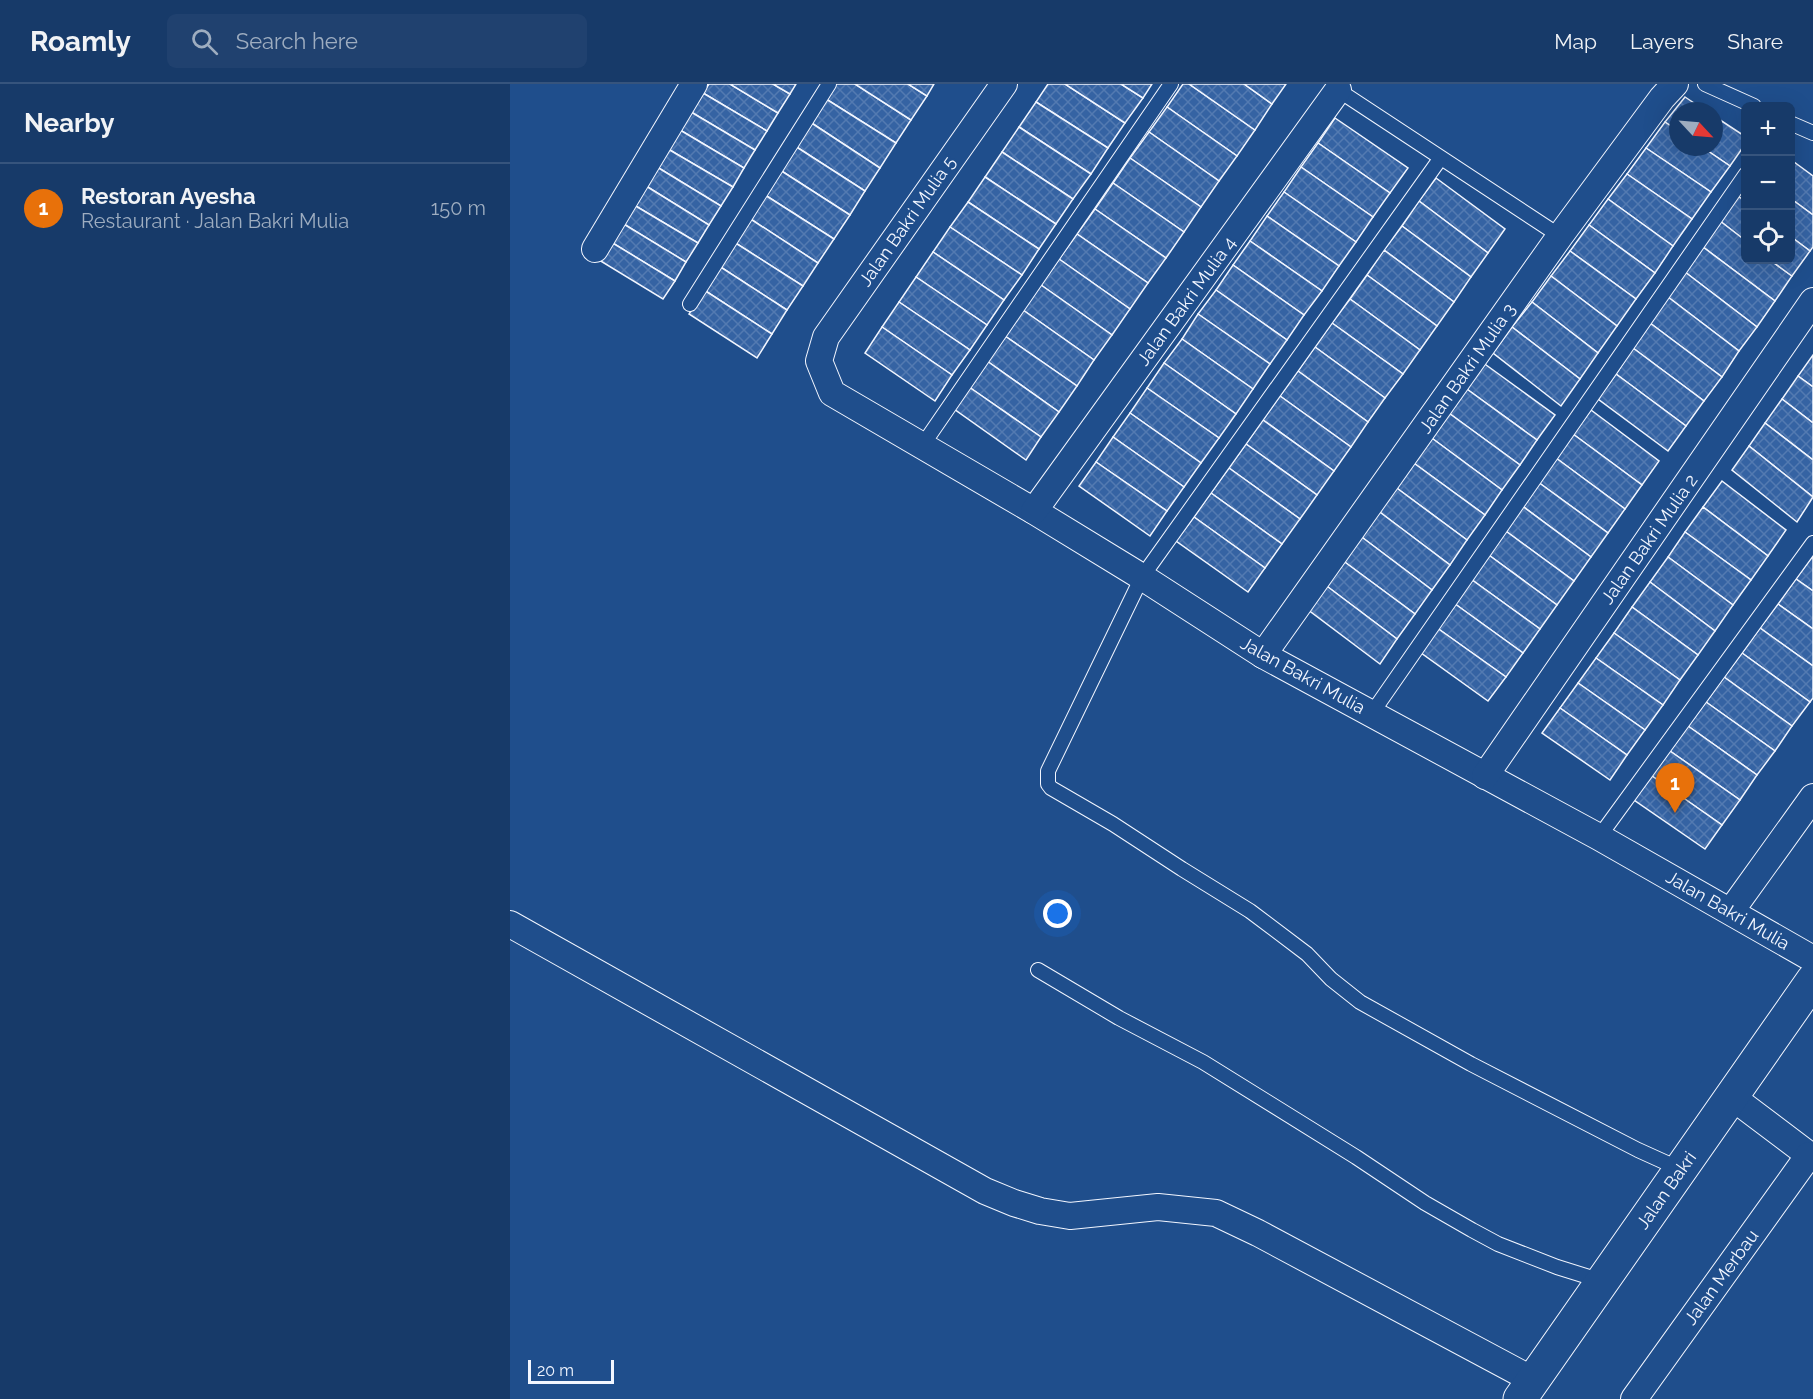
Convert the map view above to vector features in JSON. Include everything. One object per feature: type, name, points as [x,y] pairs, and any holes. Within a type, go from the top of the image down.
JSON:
[{"type":"main road","name":"Jalan Bakri","points":[[1526,1389],[1732,1097],[1809,994]]},
{"type":"street","points":[[595,249],[694,84]]},
{"type":"street","name":"Jalan Bakri Mulia 5","points":[[819,361],[826,337],[1004,84]]},
{"type":"street","name":"Jalan Bakri Mulia 3","points":[[1263,655],[1560,236],[1662,98],[1675,84]]},
{"type":"street","name":"Jalan Bakri Mulia 4","points":[[1034,511],[1335,86]]},
{"type":"street","name":"Jalan Bakri Mulia 2","points":[[1485,776],[1813,301]]},
{"type":"street","name":"Jalan Bakri Mulia","points":[[819,361],[832,393],[1034,511],[1263,655],[1599,837],[1813,959]]},
{"type":"street","points":[[1731,911],[1813,797]]},
{"type":"street","points":[[510,924],[985,1191],[1040,1211],[1070,1216],[1158,1207],[1216,1213],[1258,1233],[1526,1389]]},
{"type":"street","points":[[1732,1097],[1811,1157]]},
{"type":"street","name":"Jalan Merbau","points":[[1634,1399],[1811,1157]]},
{"type":"lane","points":[[690,304],[829,84]]},
{"type":"lane","points":[[922,446],[1171,84]]},
{"type":"lane","points":[[1705,84],[1745,102]]},
{"type":"lane","points":[[1335,86],[1440,159],[1560,236]]},
{"type":"lane","points":[[1795,125],[1813,134]]},
{"type":"lane","points":[[1440,159],[1142,577],[1048,771],[1048,784],[1250,911],[1307,954],[1330,979],[1359,1002],[1472,1064],[1680,1170]]},
{"type":"lane","points":[[1372,713],[1741,181]]},
{"type":"lane","points":[[1599,837],[1813,543]]},
{"type":"lane","points":[[1038,970],[1119,1018],[1203,1062],[1356,1157],[1425,1203],[1472,1230],[1498,1244],[1557,1267],[1602,1281]]},
{"type":"building","points":[[709,84],[730,84],[778,113],[767,131],[703,93]]},
{"type":"building","points":[[730,84],[773,84],[790,94],[778,113]]},
{"type":"building","points":[[773,84],[796,84],[790,94]]},
{"type":"building","points":[[835,84],[855,84],[911,120],[896,143],[826,99]]},
{"type":"building","points":[[855,84],[908,84],[927,96],[911,120]]},
{"type":"building","points":[[908,84],[934,84],[927,96]]},
{"type":"building","points":[[1048,84],[1065,84],[1125,123],[1108,148],[1036,102]]},
{"type":"building","points":[[1065,84],[1121,84],[1143,98],[1125,123]]},
{"type":"building","points":[[1121,84],[1152,84],[1143,98]]},
{"type":"building","points":[[1183,84],[1189,84],[1255,130],[1237,156],[1167,107]]},
{"type":"building","points":[[1189,84],[1244,84],[1272,104],[1255,130]]},
{"type":"building","points":[[1244,84],[1286,84],[1272,104]]},
{"type":"building","points":[[703,93],[767,131],[755,150],[691,112]]},
{"type":"building","points":[[1685,97],[1692,102],[1681,102]]},
{"type":"building","points":[[826,99],[896,143],[880,168],[810,122]]},
{"type":"building","points":[[1036,102],[1108,148],[1091,174],[1019,127]]},
{"type":"building","points":[[1167,107],[1237,156],[1219,181],[1149,132]]},
{"type":"building","points":[[691,112],[755,150],[744,168],[680,130]]},
{"type":"building","points":[[1335,118],[1408,168],[1390,193],[1318,143]]},
{"type":"building","points":[[810,122],[880,168],[865,191],[795,146]]},
{"type":"building","points":[[1665,122],[1669,125],[1669,156],[1715,156],[1730,166],[1711,192],[1646,148]]},
{"type":"building","points":[[1723,122],[1741,134],[1741,150],[1730,166],[1715,156],[1723,156]]},
{"type":"building","points":[[1019,127],[1091,174],[1073,199],[1002,152]]},
{"type":"building","points":[[680,130],[744,168],[733,187],[668,149]]},
{"type":"building","points":[[1149,132],[1219,181],[1201,207],[1130,158]]},
{"type":"building","points":[[1318,143],[1390,193],[1373,217],[1301,167]]},
{"type":"building","points":[[795,146],[865,191],[850,215],[780,170]]},
{"type":"building","points":[[1646,148],[1711,192],[1692,219],[1627,174]]},
{"type":"building","points":[[668,149],[733,187],[721,206],[657,167]]},
{"type":"building","points":[[1002,152],[1073,199],[1056,224],[985,177]]},
{"type":"building","points":[[1130,158],[1201,207],[1184,232],[1113,183]]},
{"type":"building","points":[[1795,163],[1813,176],[1813,215],[1795,202]]},
{"type":"building","points":[[657,167],[721,206],[709,225],[646,186]]},
{"type":"building","points":[[1301,167],[1373,217],[1356,242],[1284,192]]},
{"type":"building","points":[[780,170],[850,215],[834,239],[765,195]]},
{"type":"building","points":[[1627,174],[1692,219],[1673,246],[1608,199]]},
{"type":"building","points":[[985,177],[1056,224],[1039,249],[968,202]]},
{"type":"building","points":[[1436,178],[1505,229],[1488,253],[1419,201]]},
{"type":"building","points":[[1113,183],[1184,232],[1166,258],[1095,209]]},
{"type":"building","points":[[646,186],[709,225],[698,243],[634,205]]},
{"type":"building","points":[[1284,192],[1356,242],[1339,266],[1267,216]]},
{"type":"building","points":[[765,195],[834,239],[818,263],[749,218]]},
{"type":"building","points":[[1738,196],[1741,198],[1741,237],[1720,221]]},
{"type":"building","points":[[1608,199],[1673,246],[1655,273],[1589,225]]},
{"type":"building","points":[[1419,201],[1488,253],[1471,277],[1402,226]]},
{"type":"building","points":[[968,202],[1039,249],[1022,275],[950,227]]},
{"type":"building","points":[[1795,202],[1813,215],[1813,247],[1810,251],[1795,240]]},
{"type":"building","points":[[634,205],[698,243],[686,262],[622,223]]},
{"type":"building","points":[[1095,209],[1166,258],[1148,283],[1077,234]]},
{"type":"building","points":[[1267,216],[1339,266],[1322,291],[1250,241]]},
{"type":"building","points":[[749,218],[818,263],[803,286],[734,242]]},
{"type":"building","points":[[1720,221],[1741,237],[1741,264],[1776,264],[1792,276],[1775,301],[1703,247]]},
{"type":"building","points":[[622,223],[686,262],[675,281],[611,242]]},
{"type":"building","points":[[1589,225],[1655,273],[1636,299],[1570,251]]},
{"type":"building","points":[[1402,226],[1471,277],[1454,302],[1384,250]]},
{"type":"building","points":[[950,227],[1022,275],[1004,300],[933,252]]},
{"type":"building","points":[[1077,234],[1148,283],[1130,309],[1059,259]]},
{"type":"building","points":[[1795,240],[1810,251],[1792,276],[1776,264],[1795,264]]},
{"type":"building","points":[[1250,241],[1322,291],[1304,315],[1233,265]]},
{"type":"building","points":[[611,242],[675,281],[663,299],[599,260]]},
{"type":"building","points":[[734,242],[803,286],[787,310],[719,266]]},
{"type":"building","points":[[1703,247],[1775,301],[1757,327],[1685,272]]},
{"type":"building","points":[[1384,250],[1454,302],[1437,326],[1367,275]]},
{"type":"building","points":[[1570,251],[1636,299],[1617,326],[1551,276]]},
{"type":"building","points":[[933,252],[1004,300],[987,325],[916,277]]},
{"type":"building","points":[[1059,259],[1130,309],[1112,335],[1041,285]]},
{"type":"building","points":[[1233,265],[1304,315],[1287,340],[1216,290]]},
{"type":"building","points":[[719,266],[787,310],[772,334],[704,290]]},
{"type":"building","points":[[1685,272],[1757,327],[1739,351],[1668,297]]},
{"type":"building","points":[[1367,275],[1437,326],[1420,350],[1350,299]]},
{"type":"building","points":[[1551,276],[1617,326],[1598,353],[1532,302]]},
{"type":"building","points":[[916,277],[987,325],[970,350],[899,302]]},
{"type":"building","points":[[1041,285],[1112,335],[1094,360],[1023,310]]},
{"type":"building","points":[[704,290],[772,334],[757,358],[689,314]]},
{"type":"building","points":[[1216,290],[1287,340],[1270,364],[1198,314]]},
{"type":"building","points":[[1668,297],[1739,351],[1722,377],[1650,323]]},
{"type":"building","points":[[1350,299],[1420,350],[1403,374],[1332,323]]},
{"type":"building","points":[[899,302],[970,350],[952,375],[882,327]]},
{"type":"building","points":[[1532,302],[1598,353],[1580,379],[1512,327]]},
{"type":"building","points":[[1023,310],[1094,360],[1077,386],[1005,336]]},
{"type":"building","points":[[1198,314],[1270,364],[1253,389],[1182,339]]},
{"type":"building","points":[[1332,323],[1403,374],[1385,398],[1315,347]]},
{"type":"building","points":[[1650,323],[1722,377],[1704,401],[1633,348]]},
{"type":"building","points":[[882,327],[952,375],[935,401],[865,353]]},
{"type":"building","points":[[1512,327],[1580,379],[1561,406],[1493,353]]},
{"type":"building","points":[[1005,336],[1077,386],[1059,412],[987,361]]},
{"type":"building","points":[[1182,339],[1253,389],[1236,414],[1164,363]]},
{"type":"building","points":[[1315,347],[1385,398],[1368,422],[1298,371]]},
{"type":"building","points":[[1633,348],[1704,401],[1686,426],[1616,374]]},
{"type":"building","points":[[1813,355],[1813,387],[1798,376]]},
{"type":"building","points":[[987,361],[1059,412],[1041,437],[969,387]]},
{"type":"building","points":[[1482,362],[1555,415],[1537,440],[1464,387]]},
{"type":"building","points":[[1164,363],[1236,414],[1219,438],[1147,388]]},
{"type":"building","points":[[1298,371],[1368,422],[1351,447],[1280,396]]},
{"type":"building","points":[[1616,374],[1686,426],[1668,451],[1598,399]]},
{"type":"building","points":[[1798,376],[1813,387],[1813,423],[1782,399]]},
{"type":"building","points":[[969,387],[1041,437],[1026,460],[954,409]]},
{"type":"building","points":[[1464,387],[1537,440],[1520,465],[1446,411]]},
{"type":"building","points":[[1147,388],[1219,438],[1201,463],[1130,413]]},
{"type":"building","points":[[1280,396],[1351,447],[1334,471],[1263,420]]},
{"type":"building","points":[[1782,399],[1813,423],[1813,460],[1765,423]]},
{"type":"building","points":[[1591,410],[1659,461],[1642,485],[1573,434]]},
{"type":"building","points":[[1446,411],[1520,465],[1502,490],[1429,436]]},
{"type":"building","points":[[1130,413],[1201,463],[1184,487],[1113,437]]},
{"type":"building","points":[[1263,420],[1334,471],[1317,495],[1246,444]]},
{"type":"building","points":[[1765,423],[1813,460],[1813,497],[1749,446]]},
{"type":"building","points":[[1573,434],[1642,485],[1625,509],[1556,458]]},
{"type":"building","points":[[1429,436],[1502,490],[1485,515],[1411,461]]},
{"type":"building","points":[[1113,437],[1184,487],[1167,511],[1096,462]]},
{"type":"building","points":[[1246,444],[1317,495],[1300,519],[1229,468]]},
{"type":"building","points":[[1749,446],[1813,497],[1797,522],[1732,470]]},
{"type":"building","points":[[1556,458],[1625,509],[1608,533],[1538,482]]},
{"type":"building","points":[[1411,461],[1485,515],[1467,540],[1394,486]]},
{"type":"building","points":[[1096,462],[1167,511],[1150,536],[1079,486]]},
{"type":"building","points":[[1229,468],[1300,519],[1282,544],[1211,493]]},
{"type":"building","points":[[1722,481],[1786,530],[1768,556],[1703,507]]},
{"type":"building","points":[[1538,482],[1608,533],[1591,557],[1521,505]]},
{"type":"building","points":[[1394,486],[1467,540],[1450,565],[1377,510]]},
{"type":"building","points":[[1211,493],[1282,544],[1265,568],[1194,517]]},
{"type":"building","points":[[1521,505],[1591,557],[1574,581],[1503,529]]},
{"type":"building","points":[[1703,507],[1768,556],[1751,580],[1685,532]]},
{"type":"building","points":[[1377,510],[1450,565],[1432,590],[1359,535]]},
{"type":"building","points":[[1194,517],[1265,568],[1248,592],[1176,541]]},
{"type":"building","points":[[1503,529],[1574,581],[1557,605],[1486,553]]},
{"type":"building","points":[[1685,532],[1751,580],[1733,605],[1668,557]]},
{"type":"building","points":[[1359,535],[1432,590],[1415,614],[1342,560]]},
{"type":"building","points":[[1486,553],[1557,605],[1540,629],[1468,577]]},
{"type":"building","points":[[1813,556],[1813,591],[1796,579]]},
{"type":"building","points":[[1668,557],[1733,605],[1715,631],[1650,582]]},
{"type":"building","points":[[1342,560],[1415,614],[1397,639],[1324,584]]},
{"type":"building","points":[[1468,577],[1540,629],[1523,653],[1451,601]]},
{"type":"building","points":[[1796,579],[1813,591],[1813,629],[1778,604]]},
{"type":"building","points":[[1650,582],[1715,631],[1698,655],[1632,607]]},
{"type":"building","points":[[1324,584],[1397,639],[1380,664],[1307,609]]},
{"type":"building","points":[[1451,601],[1523,653],[1506,677],[1433,625]]},
{"type":"building","points":[[1778,604],[1813,629],[1813,666],[1760,628]]},
{"type":"building","points":[[1632,607],[1698,655],[1680,680],[1614,633]]},
{"type":"building","points":[[1433,625],[1506,677],[1488,701],[1417,650]]},
{"type":"building","points":[[1760,628],[1813,666],[1813,698],[1810,702],[1742,653]]},
{"type":"building","points":[[1614,633],[1680,680],[1663,705],[1596,658]]},
{"type":"building","points":[[1742,653],[1810,702],[1792,726],[1724,677]]},
{"type":"building","points":[[1596,658],[1663,705],[1645,730],[1578,683]]},
{"type":"building","points":[[1724,677],[1792,726],[1775,751],[1706,702]]},
{"type":"building","points":[[1578,683],[1645,730],[1627,755],[1560,708]]},
{"type":"building","points":[[1706,702],[1775,751],[1757,775],[1688,726]]},
{"type":"building","points":[[1560,708],[1627,755],[1610,780],[1542,733]]},
{"type":"building","points":[[1688,726],[1757,775],[1740,800],[1670,751]]},
{"type":"building","points":[[1670,751],[1740,800],[1722,825],[1652,776]]},
{"type":"building","points":[[1652,776],[1722,825],[1705,849],[1634,800]]},
{"type":"place","name":"Restoran Ayesha","points":[[1675,813]]}]
